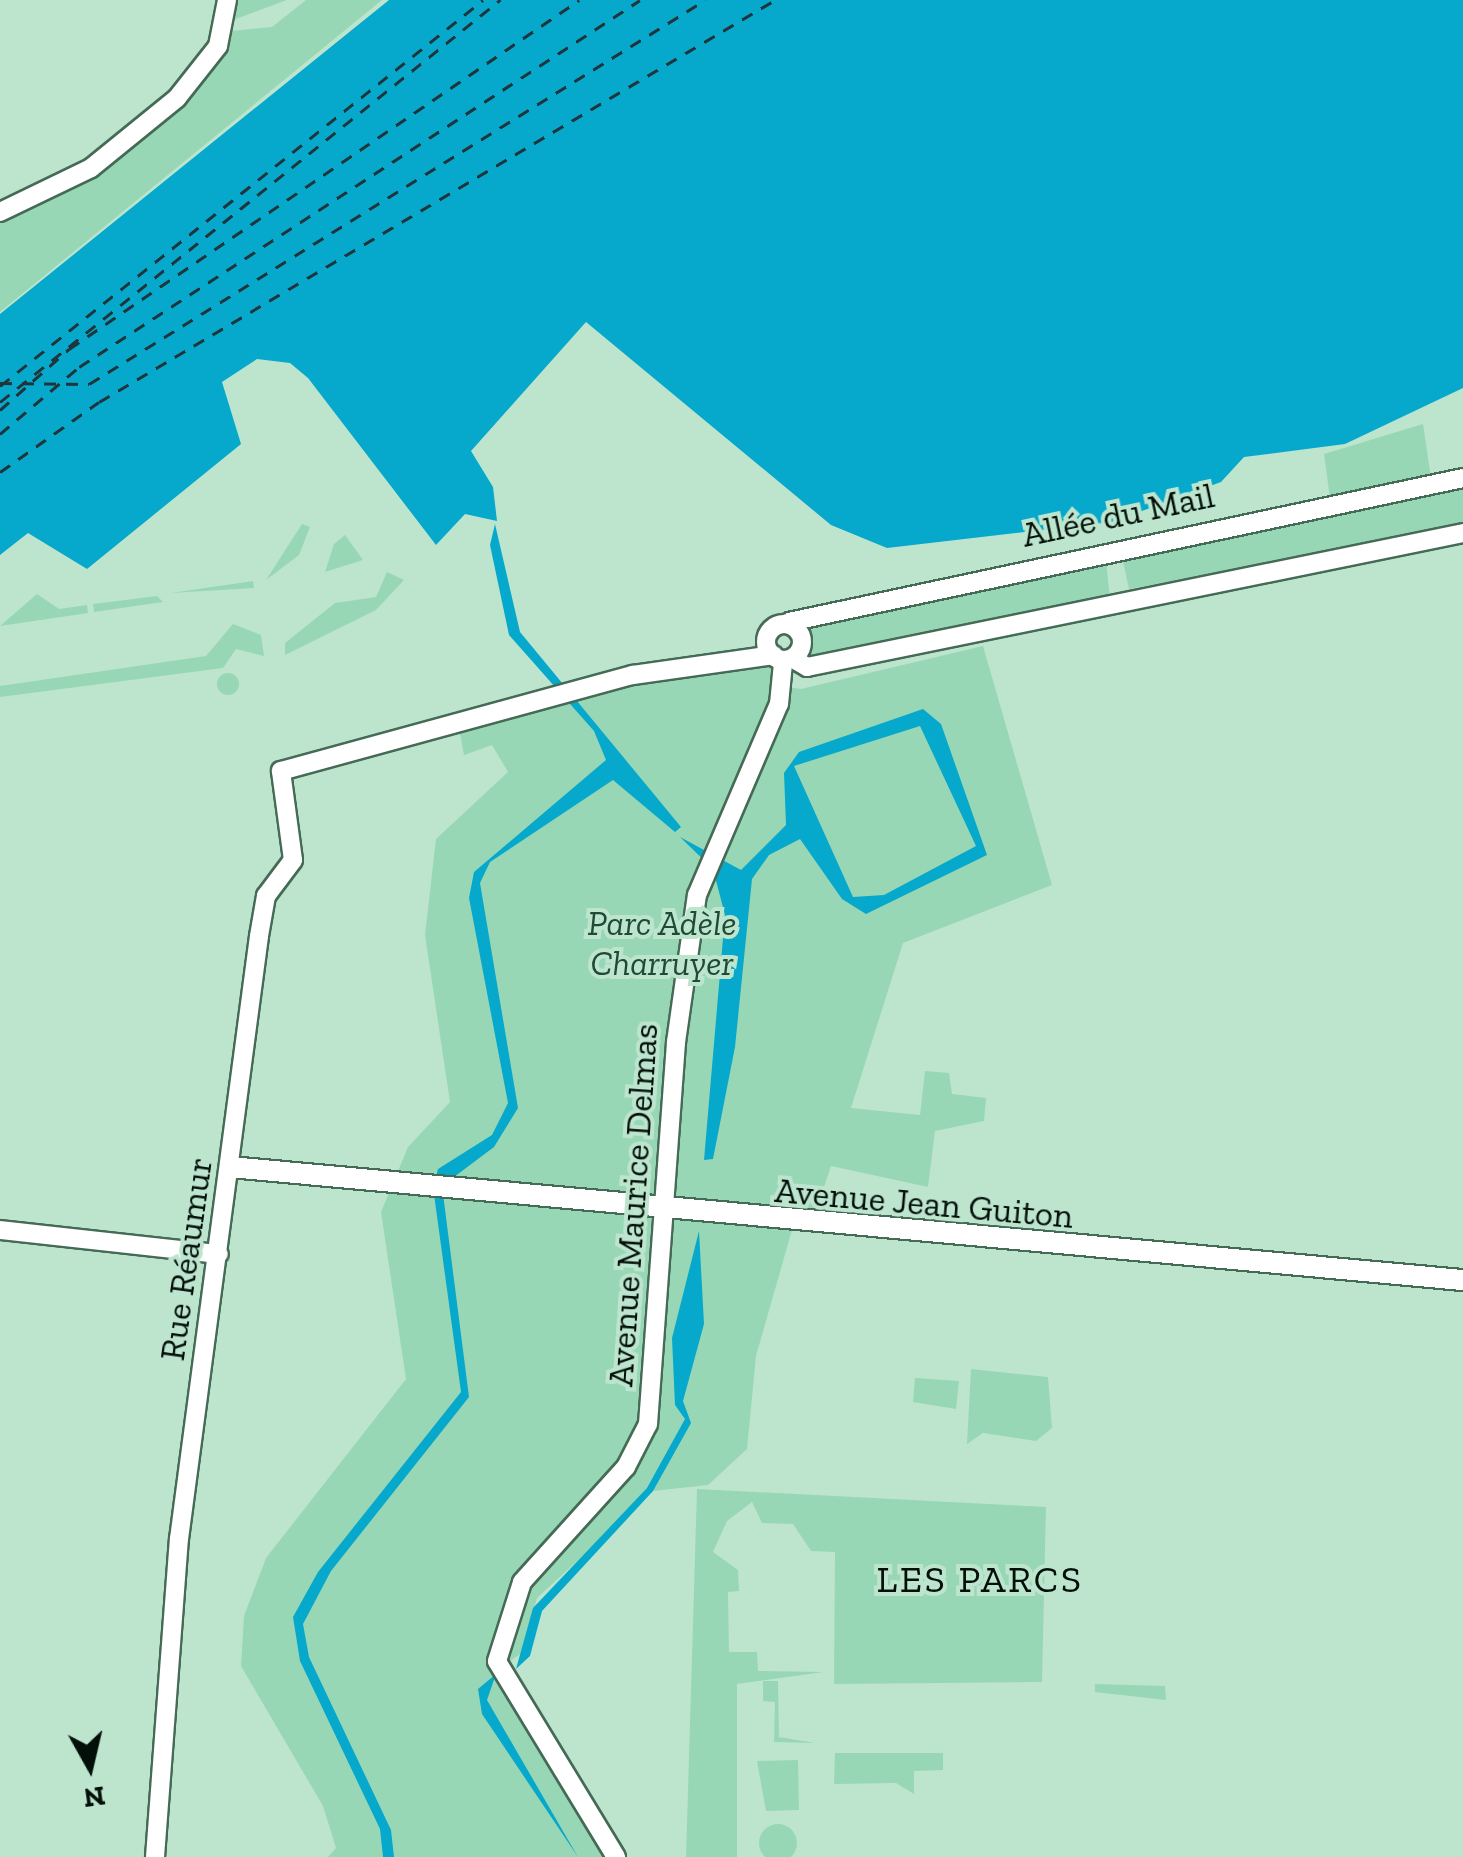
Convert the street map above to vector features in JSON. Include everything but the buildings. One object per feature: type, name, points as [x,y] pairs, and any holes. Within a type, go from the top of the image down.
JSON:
[{"type":"main road","name":"Avenue Jean Guiton","points":[[230,1167],[662,1213],[1463,1280]]},
{"type":"street","points":[[0,212],[90,168],[177,98],[218,46],[227,0]]},
{"type":"street","name":"Allée du Mail","points":[[788,622],[1463,478]]},
{"type":"street","points":[[784,660],[807,667],[1463,532]]},
{"type":"street","points":[[788,622],[784,660],[770,627],[788,622]]},
{"type":"street","name":"Rue Réaumur","points":[[156,1857],[177,1562],[256,964],[266,896],[293,860],[281,771],[580,688],[784,660]]},
{"type":"street","name":"Avenue Maurice Delmas","points":[[616,1857],[497,1660],[522,1582],[626,1467],[648,1424],[661,1335],[662,1213],[676,1042],[708,859],[779,704],[784,660]]},
{"type":"street","points":[[0,1230],[219,1254]]},
{"type":"green space","points":[[227,0],[287,0],[225,23]]},
{"type":"green space","points":[[306,0],[382,0],[0,312],[0,218],[85,179],[185,100],[231,31],[272,27]]},
{"type":"green space","points":[[1423,424],[1432,485],[1331,505],[1324,454]]},
{"type":"green space","points":[[1463,481],[1463,528],[1129,589],[1122,557]]},
{"type":"green space","points":[[302,524],[310,527],[299,555],[266,580]]},
{"type":"green space","points":[[345,535],[363,560],[325,572],[334,544]]},
{"type":"green space","points":[[1106,560],[1110,600],[811,660],[803,617]]},
{"type":"green space","points":[[387,572],[404,580],[376,610],[285,655],[285,643],[335,603],[376,597]]},
{"type":"green space","points":[[253,581],[254,588],[171,593]]},
{"type":"green space","points":[[37,594],[59,609],[87,605],[88,613],[0,626]]},
{"type":"green space","points":[[157,596],[163,602],[94,612],[93,604]]},
{"type":"green space","points":[[233,624],[261,635],[264,656],[236,649],[223,668],[0,697],[0,686],[206,656]]},
{"type":"green space","name":"Parc Adèle Charruyer","points":[[983,646],[1052,885],[903,943],[851,1108],[920,1115],[925,1071],[949,1073],[952,1094],[986,1098],[984,1121],[935,1131],[928,1187],[831,1166],[818,1205],[792,1230],[756,1356],[747,1449],[708,1485],[653,1491],[537,1598],[522,1653],[497,1670],[605,1857],[328,1857],[336,1848],[323,1806],[241,1666],[244,1616],[266,1558],[406,1379],[381,1212],[408,1147],[450,1102],[425,935],[436,839],[508,772],[492,745],[464,755],[459,728],[598,688],[773,663],[781,686],[801,689]]},
{"type":"green space","points":[[228,673],[236,676],[236,692],[228,695],[220,692],[217,684],[220,676]]},
{"type":"green space","points":[[971,1369],[1048,1377],[1052,1428],[1036,1441],[983,1433],[967,1444]]},
{"type":"green space","points":[[915,1378],[959,1381],[956,1409],[913,1402]]},
{"type":"green space","points":[[697,1489],[1046,1507],[1042,1682],[834,1684],[835,1552],[811,1551],[793,1524],[762,1523],[752,1502],[727,1521],[713,1552],[738,1570],[739,1591],[728,1592],[729,1652],[757,1652],[758,1671],[824,1672],[737,1684],[737,1857],[686,1857]]},
{"type":"green space","points":[[763,1681],[778,1681],[779,1737],[815,1743],[774,1742],[775,1702],[763,1701]]},
{"type":"green space","points":[[1095,1684],[1165,1686],[1166,1700],[1095,1692]]},
{"type":"green space","points":[[835,1753],[943,1753],[943,1770],[914,1771],[914,1794],[896,1783],[834,1784]]},
{"type":"green space","points":[[798,1760],[799,1810],[766,1811],[757,1761]]},
{"type":"green space","points":[[778,1824],[792,1829],[797,1843],[792,1857],[778,1862],[764,1857],[759,1843],[764,1829]]},
{"type":"water","points":[[389,0],[1463,0],[1463,388],[1345,444],[1244,457],[1221,482],[1112,522],[887,548],[831,525],[586,322],[471,451],[493,487],[497,521],[465,514],[436,545],[308,378],[290,363],[257,359],[222,382],[241,444],[87,569],[28,533],[0,555],[0,314]]},
{"type":"water","points":[[495,524],[520,632],[681,827],[675,832],[613,780],[490,862],[480,883],[518,1108],[494,1147],[442,1186],[469,1397],[331,1571],[303,1624],[309,1657],[391,1830],[394,1857],[383,1857],[380,1829],[300,1661],[293,1617],[318,1572],[461,1392],[433,1187],[438,1169],[492,1135],[508,1103],[469,898],[474,872],[606,760],[594,731],[509,635],[490,545]]},
{"type":"water","points":[[923,709],[941,724],[987,855],[866,914],[842,899],[800,839],[769,855],[752,879],[735,1047],[713,1159],[704,1160],[725,915],[713,869],[680,837],[741,870],[786,825],[784,773],[799,752]],"holes":[[[920,726],[976,846],[884,895],[853,897],[794,766]]]},
{"type":"water","points":[[699,1231],[704,1324],[683,1401],[691,1423],[653,1491],[542,1611],[530,1656],[516,1669],[533,1608],[647,1488],[685,1419],[675,1405],[672,1338]]},
{"type":"water","points":[[496,1674],[487,1700],[578,1857],[482,1714],[478,1689]]},
{"type":"ferry route","points":[[0,386],[483,0]]},
{"type":"ferry route","points":[[0,402],[500,0]]},
{"type":"ferry route","points":[[0,410],[69,349],[579,0]]},
{"type":"ferry route","points":[[0,434],[79,367],[640,0]]},
{"type":"ferry route","points":[[0,383],[89,384],[705,0]]},
{"type":"ferry route","points":[[0,472],[99,402],[775,0]]},
{"type":"district","name":"LES PARCS","points":[[980,1580]]}]
